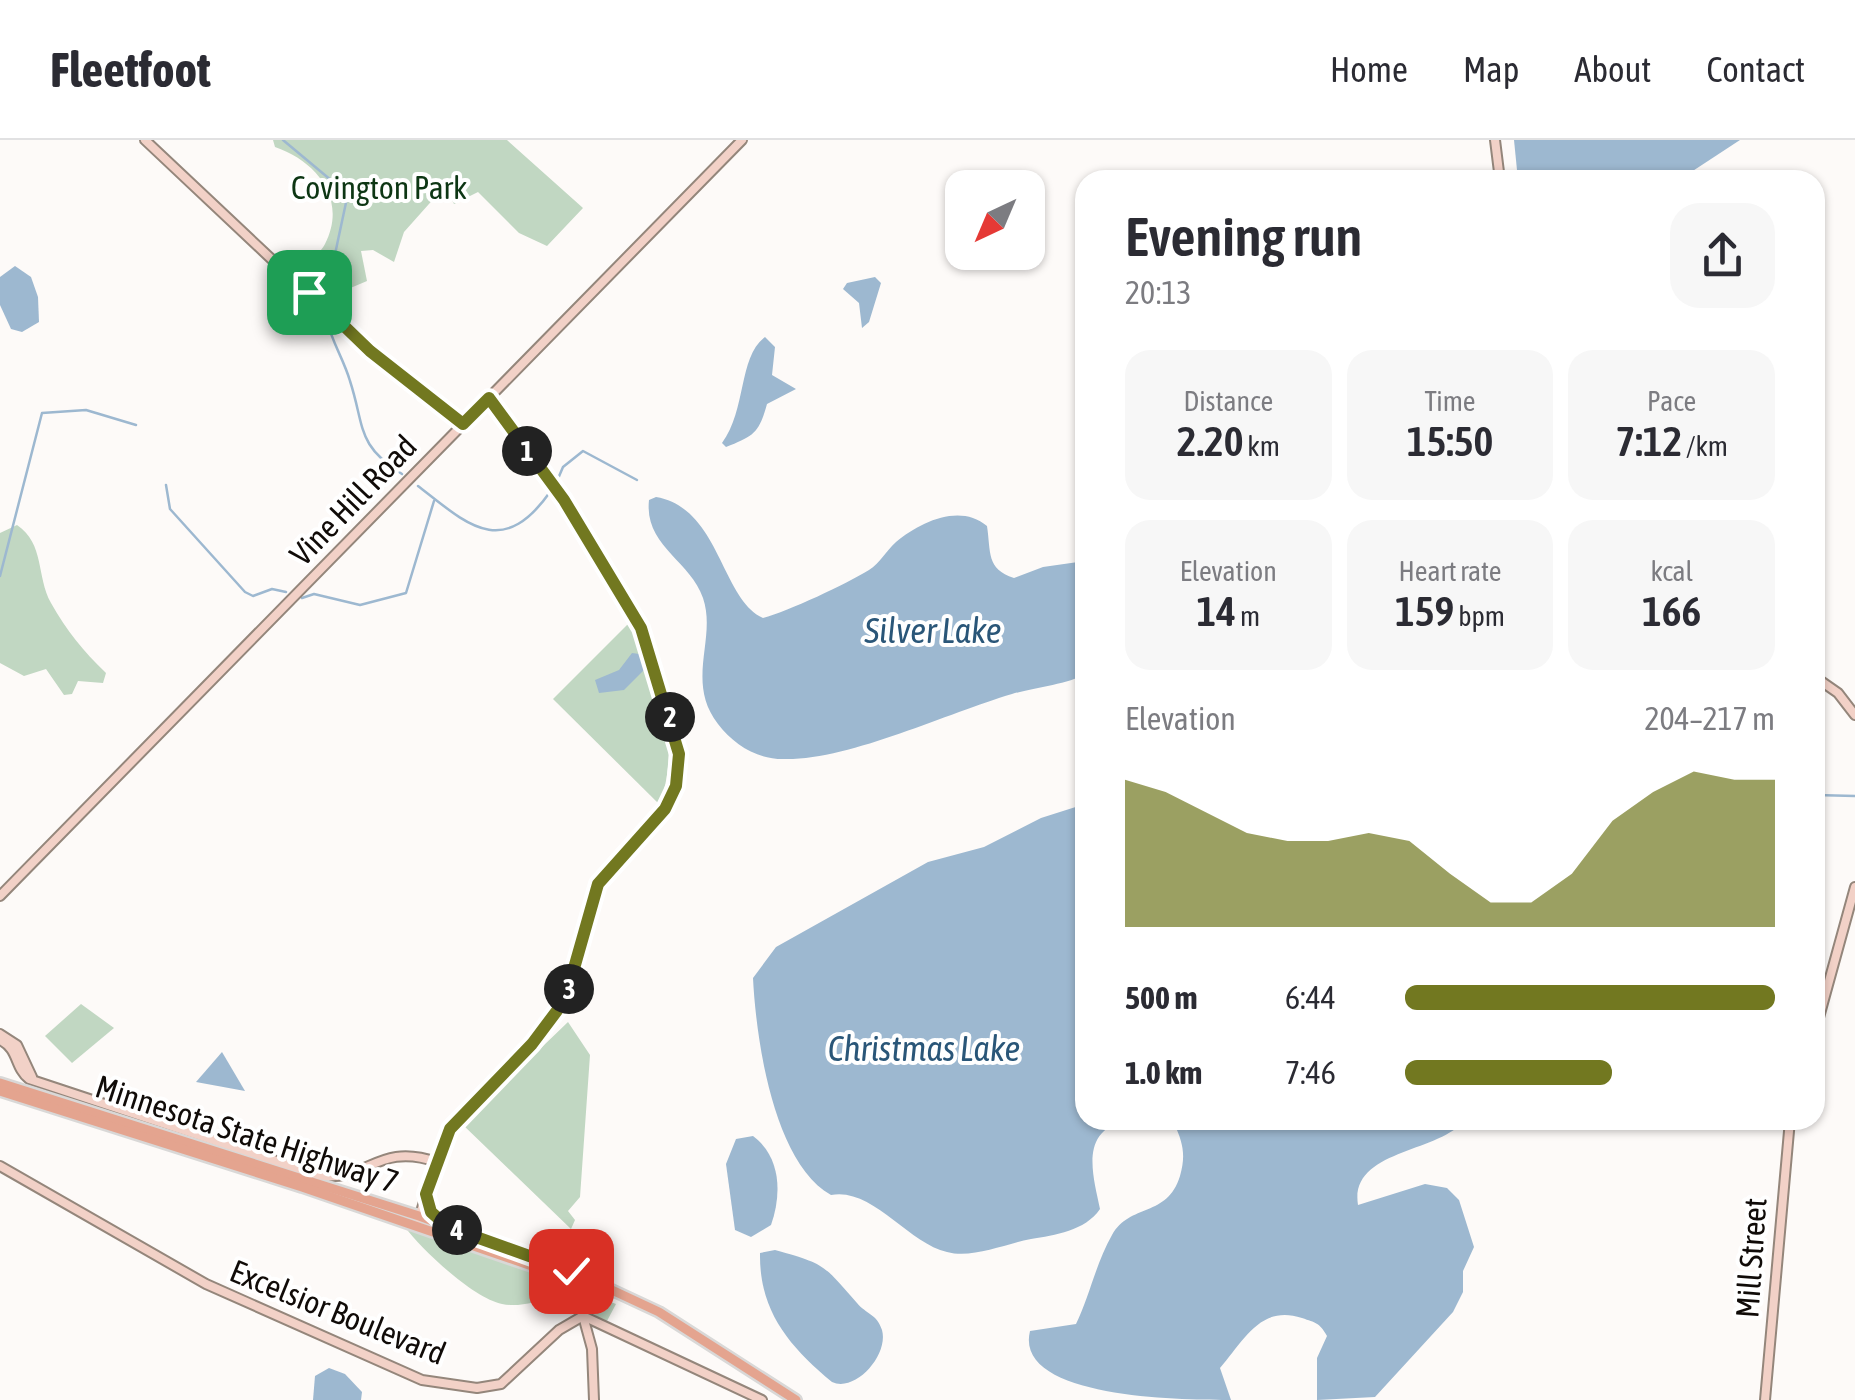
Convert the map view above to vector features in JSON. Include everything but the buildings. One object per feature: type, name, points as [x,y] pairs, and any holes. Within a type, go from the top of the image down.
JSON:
[{"type":"main road","name":"Minnesota State Highway 7","points":[[0,1083],[417,1220],[567,1276],[694,1338],[786,1400]]},
{"type":"main road","name":"Minnesota State Highway 7","points":[[0,1092],[448,1227],[558,1266],[659,1312],[796,1400]]},
{"type":"main road","points":[[426,1194],[431,1212],[448,1227]]},
{"type":"street","points":[[145,140],[350,333],[463,424]]},
{"type":"street","name":"Vine Hill Road","points":[[0,896],[742,140]]},
{"type":"street","points":[[1495,140],[1499,170]]},
{"type":"street","points":[[417,1220],[450,1129],[560,1008],[572,982],[598,884],[665,809],[674,790],[678,746],[645,636],[564,500],[489,398]]},
{"type":"street","points":[[1825,685],[1838,693],[1855,714]]},
{"type":"street","points":[[1825,995],[1855,887]]},
{"type":"street","points":[[0,1037],[17,1046],[36,1080],[323,1176],[346,1175],[393,1154],[436,1162]]},
{"type":"street","name":"Mill Street","points":[[1765,1400],[1789,1130]]},
{"type":"street","name":"Excelsior Boulevard","points":[[0,1166],[206,1284],[258,1304],[305,1331],[360,1349],[428,1381],[477,1388],[501,1384],[559,1330],[583,1316]]},
{"type":"street","points":[[583,1316],[592,1349],[594,1400]]},
{"type":"street","points":[[583,1316],[762,1400]]},
{"type":"green space","name":"Covington Park","points":[[273,140],[507,140],[583,208],[547,246],[519,233],[478,192],[454,204],[445,186],[404,232],[394,262],[373,250],[361,251],[367,281],[341,292],[331,305],[298,273],[325,244],[333,212],[330,197],[315,172],[275,147]]},
{"type":"green space","points":[[17,525],[32,541],[51,603],[76,640],[106,673],[103,683],[78,681],[72,694],[64,695],[46,669],[24,676],[0,663],[0,533]]},
{"type":"green space","points":[[631,621],[658,687],[668,735],[666,782],[659,804],[553,699]]},
{"type":"green space","points":[[81,1004],[114,1028],[72,1063],[45,1036]]},
{"type":"green space","points":[[568,1022],[590,1055],[580,1197],[568,1211],[575,1220],[571,1229],[462,1124]]},
{"type":"green space","points":[[405,1227],[533,1270],[616,1304],[607,1321],[564,1301],[509,1305],[490,1300],[449,1272]]},
{"type":"water","points":[[1514,140],[1740,140],[1694,170],[1517,170]]},
{"type":"water","points":[[15,266],[31,277],[38,297],[39,322],[22,332],[11,329],[0,305],[0,277]]},
{"type":"water","points":[[875,277],[881,283],[869,322],[862,328],[859,303],[843,289],[847,283]]},
{"type":"water","points":[[765,337],[775,347],[772,375],[796,389],[767,404],[754,432],[726,447],[722,443],[735,415],[750,357]]},
{"type":"water","name":"Silver Lake","points":[[656,497],[677,505],[694,518],[738,593],[763,618],[859,576],[906,535],[928,522],[953,516],[976,519],[987,526],[994,564],[1014,578],[1043,567],[1075,562],[1075,678],[1012,694],[837,752],[783,759],[755,753],[731,738],[708,708],[702,676],[707,629],[703,598],[688,573],[660,541],[649,516],[649,500]]},
{"type":"water","points":[[632,653],[647,655],[649,665],[624,690],[599,693],[595,680],[619,670]]},
{"type":"water","name":"Christmas Lake","points":[[1075,807],[1075,1130],[1106,1130],[1095,1144],[1093,1156],[1100,1209],[1078,1227],[1059,1234],[978,1252],[947,1252],[932,1247],[861,1199],[831,1195],[811,1179],[795,1156],[771,1097],[758,1033],[753,978],[776,947],[928,862],[984,847],[1041,818]]},
{"type":"water","points":[[222,1052],[245,1091],[196,1082]]},
{"type":"water","points":[[1177,1130],[1453,1130],[1382,1162],[1359,1187],[1358,1205],[1425,1184],[1447,1188],[1459,1200],[1474,1247],[1463,1271],[1463,1292],[1453,1312],[1375,1397],[1317,1400],[1317,1358],[1327,1336],[1317,1324],[1288,1315],[1264,1320],[1255,1327],[1220,1368],[1231,1400],[1108,1391],[1048,1371],[1032,1354],[1030,1331],[1076,1324],[1102,1257],[1120,1225],[1158,1205],[1174,1189],[1182,1169]]},
{"type":"water","points":[[753,1136],[769,1154],[778,1189],[771,1225],[751,1237],[735,1230],[726,1164],[736,1139]]},
{"type":"water","points":[[775,1250],[822,1267],[877,1321],[882,1330],[880,1350],[860,1377],[841,1384],[832,1382],[790,1341],[771,1310],[761,1274],[760,1253]]},
{"type":"water","points":[[329,1368],[345,1374],[362,1392],[361,1400],[313,1400],[315,1376]]},
{"type":"waterway","points":[[283,140],[344,191],[347,198],[325,301]]},
{"type":"waterway","points":[[327,321],[364,434],[377,454],[402,474]]},
{"type":"waterway","points":[[0,576],[42,413],[86,410],[136,425]]},
{"type":"waterway","points":[[557,481],[563,467],[583,451],[637,480]]},
{"type":"waterway","points":[[166,485],[170,509],[245,592],[253,596],[272,589],[286,592]]},
{"type":"waterway","points":[[418,486],[469,523],[500,530],[533,513],[550,492]]},
{"type":"waterway","points":[[302,598],[314,594],[360,605],[406,593],[434,501]]},
{"type":"waterway","points":[[1825,795],[1855,796]]},
{"type":"route","points":[[309,292],[370,351],[463,424],[489,398],[564,500],[641,628],[674,731],[680,766],[676,786],[665,809],[598,884],[565,1000],[532,1044],[444,1137],[426,1194],[431,1212],[448,1227],[571,1271]]}]
